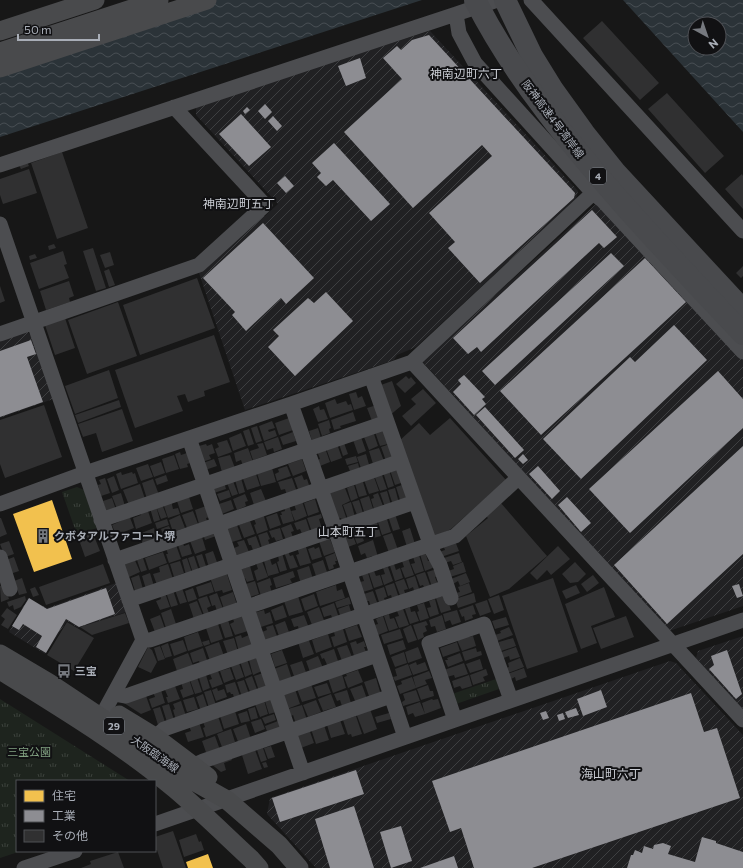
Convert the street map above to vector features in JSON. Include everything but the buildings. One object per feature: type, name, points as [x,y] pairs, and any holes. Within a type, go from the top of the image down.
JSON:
[{"type":"highway","name":"阪神高速4号湾岸線","points":[[475,0],[489,27],[513,66],[542,107],[585,161],[670,256],[743,334]]},
{"type":"highway","name":"阪神高速4号湾岸線","points":[[505,0],[535,61],[553,90],[584,133],[616,173],[743,310]]},
{"type":"main road","points":[[0,31],[95,0]]},
{"type":"main road","points":[[0,44],[132,0]]},
{"type":"main road","points":[[0,52],[160,0]]},
{"type":"main road","points":[[0,68],[207,0]]},
{"type":"main road","name":"29","points":[[0,642],[110,701],[208,777],[227,800]]},
{"type":"main road","name":"大阪臨海線","points":[[0,654],[49,683],[195,782],[227,800],[279,845],[299,868]]},
{"type":"main road","name":"大阪臨海線","points":[[0,670],[48,699],[108,739],[175,789],[259,868]]},
{"type":"main road","name":"29","points":[[0,682],[158,777]]},
{"type":"street","points":[[0,165],[498,0]]},
{"type":"street","points":[[531,0],[743,231]]},
{"type":"street","points":[[456,14],[459,33],[475,63],[593,193],[602,200],[743,352]]},
{"type":"street","points":[[0,334],[198,265],[265,205],[174,107]]},
{"type":"street","points":[[0,504],[85,473],[412,362],[593,193]]},
{"type":"street","points":[[0,224],[143,640],[110,701]]},
{"type":"street","points":[[412,362],[743,720]]},
{"type":"street","points":[[110,701],[363,614],[449,592],[440,565],[430,544],[371,376]]},
{"type":"street","points":[[291,404],[308,449],[405,737]]},
{"type":"street","points":[[101,520],[387,422]]},
{"type":"street","points":[[189,438],[303,773]]},
{"type":"street","points":[[115,560],[401,461]]},
{"type":"street","points":[[143,640],[150,640],[455,536],[518,478]]},
{"type":"street","points":[[129,600],[415,502]]},
{"type":"street","points":[[0,557],[5,581]]},
{"type":"street","points":[[156,824],[743,620]]},
{"type":"street","points":[[455,720],[429,643],[484,624],[511,700]]},
{"type":"street","points":[[155,737],[164,729],[377,655]]},
{"type":"street","points":[[194,766],[203,760],[391,696]]},
{"type":"street","points":[[24,868],[72,852]]},
{"type":"shaded area","points":[[430,31],[578,191],[576,199],[416,347],[397,355],[394,360],[245,410],[198,270],[258,216],[265,216],[278,204],[196,115],[196,105]]},
{"type":"shaded area","points":[[596,204],[602,205],[743,360],[743,606],[669,631],[422,361]]},
{"type":"shaded area","points":[[25,329],[33,338],[53,399],[0,418],[0,338]]},
{"type":"shaded area","points":[[116,583],[126,612],[78,628],[67,621],[45,654],[9,632],[28,598],[47,608]]},
{"type":"shaded area","points":[[743,636],[743,709],[696,658],[698,651]]},
{"type":"shaded area","points":[[670,661],[676,663],[743,735],[743,868],[316,868],[267,814],[270,798]]},
{"type":"green space","points":[[77,487],[84,490],[97,528],[77,535],[62,492]]},
{"type":"green space","points":[[496,679],[499,689],[456,704],[452,694]]},
{"type":"green space","name":"三宝公園","points":[[0,699],[128,780],[16,780],[16,852],[18,852],[0,858]]},
{"type":"water","points":[[182,0],[422,0],[0,137],[0,58]]},
{"type":"water","points":[[623,0],[743,0],[743,132]]},
{"type":"place","name":"クボタアルファコート堺","points":[[43,536]]},
{"type":"place","name":"三宝","points":[[64,671]]},
{"type":"district","name":"神南辺町六丁","points":[[466,74]]},
{"type":"district","name":"神南辺町五丁","points":[[239,204]]},
{"type":"district","name":"山本町五丁","points":[[348,532]]},
{"type":"district","name":"海山町六丁","points":[[611,774]]}]
